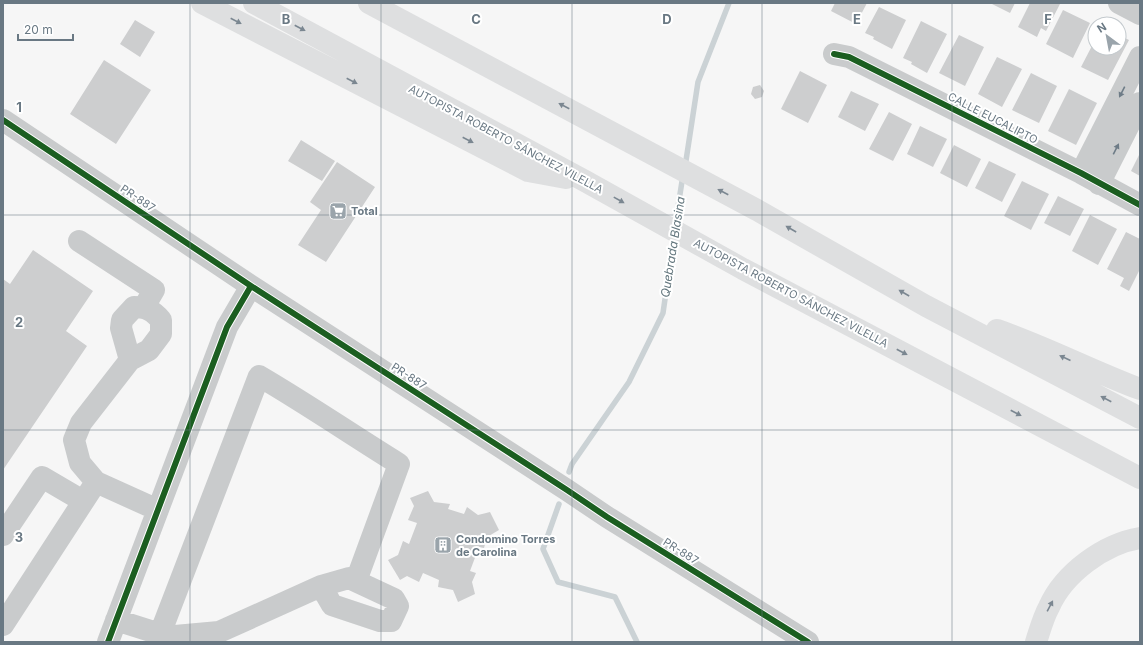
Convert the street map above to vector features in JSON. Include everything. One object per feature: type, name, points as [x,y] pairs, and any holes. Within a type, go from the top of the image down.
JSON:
[{"type":"highway","points":[[202,3],[528,171],[584,181]]},
{"type":"highway","name":"AUTOPISTA ROBERTO SÁNCHEZ VILELLA","points":[[254,3],[743,268],[1140,478]]},
{"type":"highway","points":[[370,3],[757,210],[926,306],[1140,418]]},
{"type":"highway","points":[[388,3],[448,44]]},
{"type":"highway","points":[[403,3],[448,44]]},
{"type":"highway","points":[[926,306],[1021,338],[1105,376],[1140,389]]},
{"type":"highway","points":[[1036,642],[1049,606],[1061,588],[1076,570],[1093,557],[1109,548],[1131,539],[1140,538]]},
{"type":"street","points":[[1119,3],[1140,14]]},
{"type":"street","name":"CALLE EUCALIPTO","points":[[834,54],[849,57],[1140,205]]},
{"type":"street","points":[[1090,179],[1140,57]]},
{"type":"street","points":[[1090,179],[1140,103]]},
{"type":"street","name":"PR-887","points":[[3,120],[251,286],[607,517],[808,642]]},
{"type":"street","points":[[79,241],[154,290],[144,307]]},
{"type":"street","points":[[108,642],[227,327],[251,286]]},
{"type":"street","points":[[130,360],[122,335],[122,320],[134,307],[144,307],[154,312],[161,320],[161,334],[148,350],[130,360],[81,423],[74,440],[80,463],[96,482],[158,510]]},
{"type":"street","points":[[160,634],[259,376],[305,403],[352,436],[399,464],[356,581]]},
{"type":"street","points":[[3,535],[42,477],[83,501]]},
{"type":"street","points":[[3,625],[96,482]]},
{"type":"street","points":[[116,620],[160,634],[175,636],[219,632],[321,586],[349,578],[394,600],[398,606],[391,621],[380,621],[332,605],[321,586]]},
{"type":"building","points":[[835,3],[867,3],[856,24],[831,11]]},
{"type":"building","points":[[990,3],[1015,3],[1010,13]]},
{"type":"building","points":[[1030,3],[1060,4],[1046,31],[1041,28],[1037,37],[1018,27]]},
{"type":"building","points":[[879,7],[906,20],[892,49],[865,33]]},
{"type":"building","points":[[1063,10],[1087,22],[1087,29],[1073,58],[1046,44]]},
{"type":"building","points":[[135,20],[155,32],[140,57],[120,44]]},
{"type":"building","points":[[921,21],[947,34],[927,73],[911,64],[912,62],[903,58]]},
{"type":"building","points":[[959,35],[984,47],[965,86],[939,73]]},
{"type":"building","points":[[1087,55],[1121,56],[1108,80],[1081,67]]},
{"type":"building","points":[[997,57],[1022,69],[1002,107],[978,94]]},
{"type":"building","points":[[104,60],[151,90],[116,144],[70,114]]},
{"type":"building","points":[[800,71],[827,85],[808,123],[781,109]]},
{"type":"building","points":[[1031,73],[1057,86],[1039,123],[1012,110]]},
{"type":"building","points":[[760,85],[764,91],[762,97],[755,99],[751,94],[753,87]]},
{"type":"building","points":[[1069,89],[1097,103],[1076,145],[1048,131]]},
{"type":"building","points":[[851,91],[879,104],[865,131],[838,117]]},
{"type":"building","points":[[889,112],[912,124],[893,161],[869,149]]},
{"type":"building","points":[[920,126],[947,139],[933,167],[907,154]]},
{"type":"building","points":[[301,140],[335,161],[322,181],[288,161]]},
{"type":"building","points":[[954,145],[981,159],[967,187],[940,173]]},
{"type":"building","points":[[1140,153],[1140,176],[1131,171]]},
{"type":"building","points":[[989,161],[1016,174],[1002,202],[975,188]]},
{"type":"building","points":[[337,162],[375,187],[326,262],[298,245],[321,210],[310,202]]},
{"type":"building","points":[[1022,181],[1049,194],[1031,230],[1004,216]]},
{"type":"building","points":[[1058,196],[1084,209],[1070,236],[1044,223]]},
{"type":"building","points":[[1090,215],[1117,229],[1098,265],[1072,251]]},
{"type":"building","points":[[1126,232],[1140,239],[1140,269],[1129,291],[1120,286],[1124,278],[1107,269]]},
{"type":"building","points":[[33,250],[93,291],[66,331],[87,346],[3,470],[3,279],[10,284]]},
{"type":"building","name":"Condomino Torres de Carolina","points":[[428,491],[434,502],[450,504],[448,509],[464,514],[467,507],[478,515],[490,512],[499,530],[487,537],[484,548],[479,547],[470,571],[476,573],[472,582],[475,594],[458,602],[453,590],[438,587],[439,580],[423,573],[419,582],[407,576],[400,580],[388,560],[398,555],[403,541],[409,544],[417,523],[408,520],[414,506],[410,498]]},
{"type":"waterway","name":"Quebrada Blasina","points":[[685,167],[698,82],[729,3]]},
{"type":"waterway","name":"Quebrada Blasina","points":[[675,226],[683,175]]},
{"type":"waterway","name":"Quebrada Blasina","points":[[569,472],[572,464],[629,382],[663,313],[674,237]]},
{"type":"waterway","name":"Quebrada Blasina","points":[[559,504],[543,549],[558,582],[615,597],[637,642]]},
{"type":"cycle path","points":[[834,54],[849,57],[1081,173],[1140,205]]},
{"type":"cycle path","points":[[3,120],[251,286],[607,517],[808,642]]},
{"type":"cycle path","points":[[108,642],[227,327],[251,286]]},
{"type":"place","name":"Total","points":[[338,211]]},
{"type":"place","name":"Condomino Torres de Carolina","points":[[443,545]]}]
